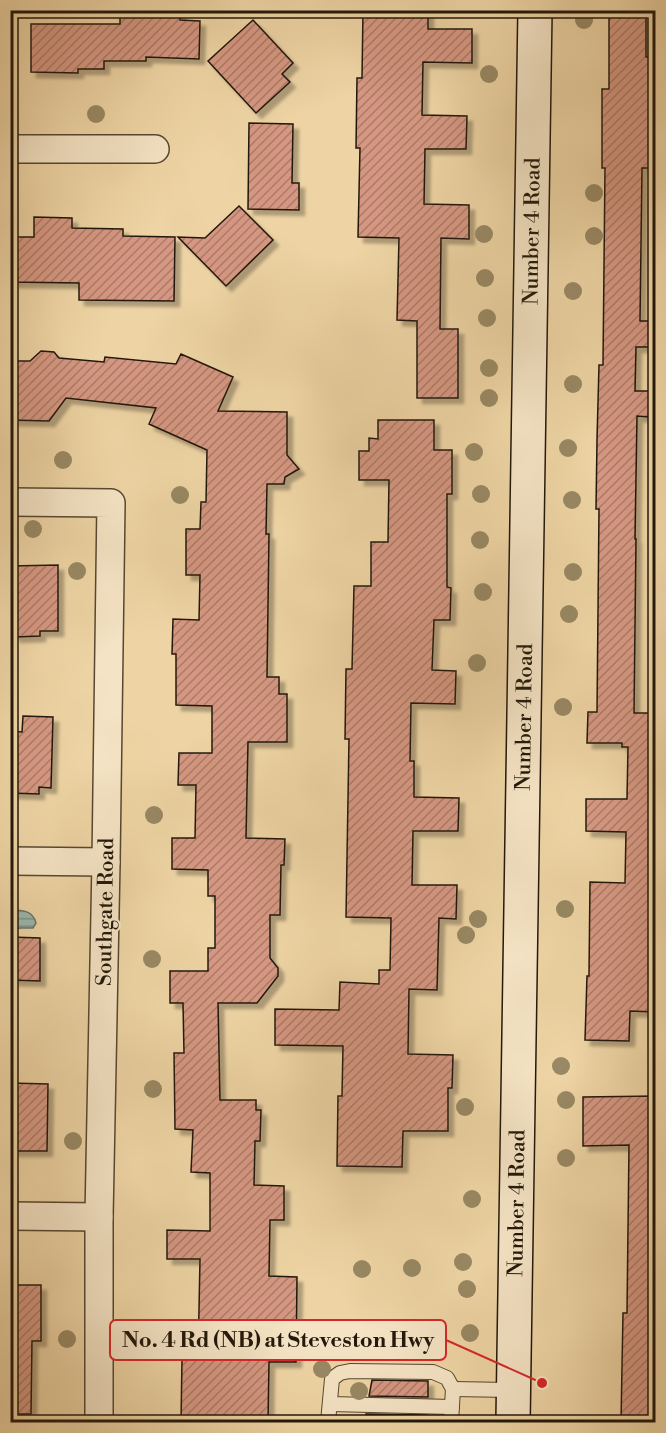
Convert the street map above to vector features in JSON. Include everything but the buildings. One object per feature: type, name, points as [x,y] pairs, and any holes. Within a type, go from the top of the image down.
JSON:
[{"type":"main road","name":"Number 4 Road","points":[[513,1422],[535,10]]},
{"type":"street","points":[[10,148],[155,149]]},
{"type":"street","name":"Southgate Road","points":[[10,502],[111,503],[99,1217],[99,1422]]},
{"type":"street","points":[[10,861],[106,862]]},
{"type":"street","points":[[10,1216],[99,1217]]},
{"type":"lane","points":[[328,1422],[332,1379],[340,1373],[350,1371],[433,1372],[447,1378],[453,1389],[451,1422]]},
{"type":"lane","points":[[453,1389],[514,1390]]},
{"type":"lane","points":[[330,1404],[452,1407]]},
{"type":"water","points":[[11,910],[23,911],[32,915],[36,923],[33,928],[11,931]]},
{"type":"place","name":"No. 4 Rd (NB) at Steveston Hwy","points":[[542,1383]]}]
